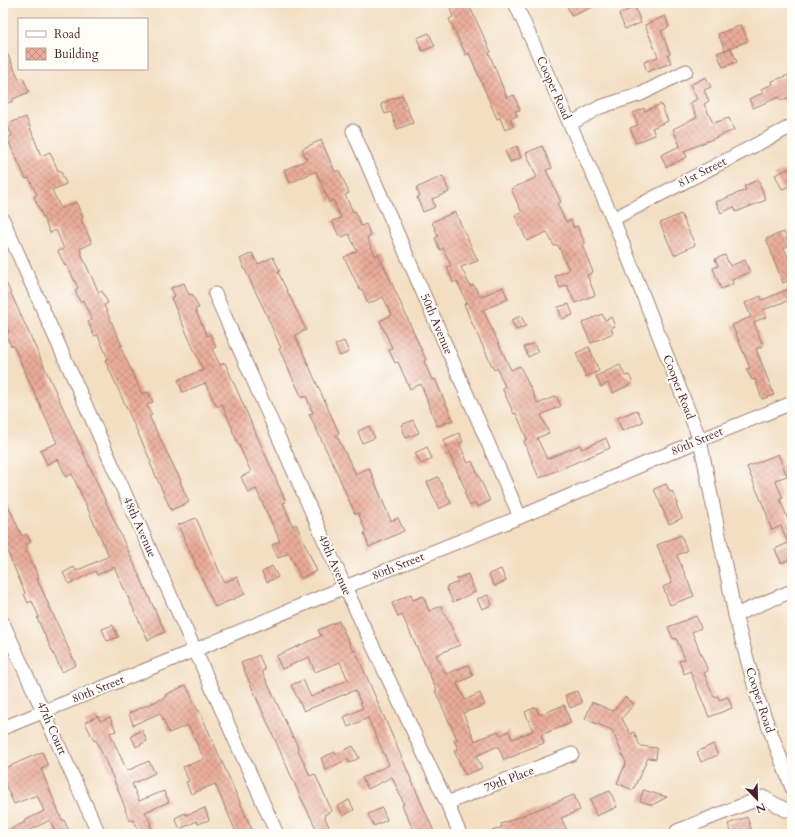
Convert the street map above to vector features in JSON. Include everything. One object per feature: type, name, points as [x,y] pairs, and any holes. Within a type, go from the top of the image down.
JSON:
[{"type":"street","name":"Cooper Road","points":[[515,3],[613,218],[700,440],[735,615],[758,699],[792,788]]},
{"type":"street","points":[[570,124],[600,108],[641,94],[686,71]]},
{"type":"street","name":"81st Street","points":[[613,218],[792,126]]},
{"type":"street","name":"50th Avenue","points":[[353,131],[520,517]]},
{"type":"street","name":"48th Avenue","points":[[3,220],[277,834]]},
{"type":"street","name":"49th Avenue","points":[[215,294],[345,587],[447,803],[460,834]]},
{"type":"street","name":"80th Street","points":[[3,728],[345,587],[520,517],[700,440],[792,403]]},
{"type":"street","points":[[735,615],[792,591]]},
{"type":"street","name":"47th Court","points":[[3,623],[99,834]]},
{"type":"street","name":"79th Place","points":[[447,803],[572,754]]},
{"type":"street","points":[[676,834],[677,831],[763,797],[786,810],[792,808]]},
{"type":"shaded area","points":[[3,651],[21,692],[22,698],[20,703],[3,712]]},
{"type":"building","points":[[464,3],[468,3],[491,52],[489,53],[507,98],[514,95],[520,110],[515,111],[517,116],[510,119],[514,126],[505,130],[500,118],[497,119],[469,53],[466,55],[449,19],[453,17],[450,9]]},
{"type":"building","points":[[566,3],[602,3],[571,16]]},
{"type":"building","points":[[635,7],[641,23],[625,29],[619,14]]},
{"type":"building","points":[[665,16],[669,27],[661,31],[670,54],[668,55],[671,63],[647,72],[644,62],[658,57],[645,25]]},
{"type":"building","points":[[741,25],[748,41],[725,50],[718,34]]},
{"type":"building","points":[[429,33],[435,46],[422,51],[417,38]]},
{"type":"building","points":[[3,45],[19,79],[23,78],[29,92],[3,105]]},
{"type":"building","points":[[731,48],[737,62],[723,67],[717,53]]},
{"type":"building","points":[[789,75],[792,81],[792,97],[781,101],[779,97],[753,108],[749,99],[763,93],[761,89],[773,84],[772,81]]},
{"type":"building","points":[[706,77],[711,87],[704,90],[709,101],[704,104],[713,123],[729,118],[734,130],[684,151],[687,157],[666,167],[661,155],[680,146],[673,129],[697,117],[690,103],[697,99],[690,85]]},
{"type":"building","points":[[402,95],[413,123],[397,129],[391,112],[385,114],[381,104]]},
{"type":"building","points":[[661,104],[668,121],[652,128],[655,135],[636,143],[630,128],[638,125],[633,113],[644,108],[645,111]]},
{"type":"building","points":[[26,117],[41,156],[50,152],[58,171],[60,170],[66,184],[52,190],[61,209],[76,202],[83,218],[81,219],[92,243],[80,249],[83,258],[99,293],[102,291],[108,303],[104,305],[122,346],[120,346],[142,394],[148,392],[153,402],[147,405],[152,415],[149,416],[181,481],[180,482],[189,502],[171,510],[105,360],[108,359],[98,335],[94,336],[88,322],[92,320],[83,300],[80,302],[75,290],[78,288],[67,265],[65,266],[58,251],[64,249],[56,230],[50,233],[34,197],[37,195],[29,178],[26,179],[7,138],[12,136],[7,124]]},
{"type":"building","points":[[321,140],[335,172],[339,170],[349,193],[345,195],[353,212],[355,211],[361,226],[366,224],[371,236],[367,238],[375,255],[378,254],[385,268],[426,360],[424,361],[432,380],[435,379],[453,420],[437,426],[421,384],[410,389],[398,362],[395,363],[389,350],[392,348],[380,321],[392,315],[383,297],[368,304],[362,289],[360,290],[344,257],[357,251],[349,234],[340,238],[332,221],[341,218],[333,200],[329,202],[316,171],[290,183],[284,170],[307,160],[302,149]]},
{"type":"building","points":[[517,146],[521,158],[510,162],[505,151]]},
{"type":"building","points":[[542,146],[552,168],[546,170],[561,202],[557,204],[566,222],[571,220],[574,228],[577,226],[585,243],[582,245],[593,272],[587,275],[595,295],[575,303],[567,285],[560,288],[555,276],[569,270],[558,245],[554,246],[547,232],[527,241],[515,215],[522,213],[511,189],[537,177],[526,153]]},
{"type":"building","points":[[792,167],[792,185],[782,189],[775,175]]},
{"type":"building","points":[[443,176],[449,192],[432,199],[435,207],[423,212],[417,197],[420,196],[416,188]]},
{"type":"building","points":[[758,180],[766,200],[736,212],[734,207],[721,213],[716,202],[746,190],[744,186]]},
{"type":"building","points":[[455,212],[478,261],[461,267],[470,286],[474,285],[480,297],[503,287],[508,299],[483,310],[511,370],[520,366],[538,404],[556,396],[561,406],[541,415],[549,433],[537,438],[547,459],[580,445],[582,449],[606,438],[610,448],[539,478],[524,441],[527,439],[516,413],[514,414],[502,388],[505,387],[497,368],[494,370],[471,321],[464,304],[467,303],[457,281],[453,283],[447,267],[451,266],[443,248],[440,250],[435,238],[438,236],[432,222]]},
{"type":"building","points":[[681,214],[695,245],[674,255],[660,223]]},
{"type":"building","points":[[784,232],[789,245],[784,248],[792,267],[792,279],[783,283],[766,239]]},
{"type":"building","points":[[252,253],[258,264],[273,257],[280,271],[278,272],[306,330],[295,335],[339,433],[336,435],[356,474],[369,468],[391,521],[398,518],[404,531],[369,547],[364,533],[366,532],[358,513],[355,514],[309,414],[313,413],[306,396],[302,398],[279,349],[281,348],[268,318],[240,259]]},
{"type":"building","points":[[725,255],[730,266],[745,260],[750,272],[732,280],[733,284],[721,289],[713,268],[718,266],[715,259]]},
{"type":"building","points":[[3,276],[165,632],[148,640],[114,567],[97,575],[95,571],[69,584],[63,573],[74,567],[76,571],[109,556],[72,474],[66,477],[58,459],[47,464],[40,450],[57,443],[13,345],[11,346],[5,333],[9,332],[3,319]]},
{"type":"building","points":[[184,283],[189,295],[192,294],[199,308],[195,309],[207,336],[210,334],[216,347],[212,349],[220,365],[225,363],[286,502],[283,503],[293,526],[296,524],[317,571],[301,578],[289,553],[278,558],[272,545],[280,541],[256,489],[248,493],[241,477],[251,472],[222,404],[217,407],[205,383],[183,392],[178,380],[203,370],[171,298],[175,296],[171,288]]},
{"type":"building","points":[[789,289],[792,299],[763,310],[766,317],[754,322],[763,346],[756,349],[774,395],[762,399],[755,379],[752,380],[746,369],[750,368],[732,325],[751,317],[745,303],[761,296],[762,300]]},
{"type":"building","points":[[569,304],[573,315],[562,319],[558,307]]},
{"type":"building","points":[[602,314],[605,320],[611,317],[615,326],[611,328],[613,333],[591,343],[582,323]]},
{"type":"building","points":[[521,316],[526,326],[516,330],[511,320]]},
{"type":"building","points":[[344,341],[349,352],[340,356],[335,345]]},
{"type":"building","points":[[534,343],[538,352],[528,357],[524,347]]},
{"type":"building","points":[[589,347],[599,371],[586,377],[576,353]]},
{"type":"building","points":[[620,365],[625,376],[629,375],[633,383],[613,393],[608,383],[601,387],[596,376]]},
{"type":"building","points":[[637,410],[643,422],[622,431],[617,418]]},
{"type":"building","points":[[413,420],[419,433],[406,438],[401,425]]},
{"type":"building","points":[[369,426],[375,438],[362,443],[358,431]]},
{"type":"building","points":[[459,433],[463,442],[459,443],[468,463],[472,461],[490,501],[477,507],[475,503],[470,506],[464,492],[466,491],[443,440]]},
{"type":"building","points":[[427,447],[432,459],[421,464],[415,453]]},
{"type":"building","points":[[778,454],[787,476],[775,480],[783,498],[780,499],[792,530],[792,558],[781,563],[775,549],[788,543],[781,526],[772,530],[747,467]]},
{"type":"building","points":[[438,477],[451,503],[439,509],[427,482]]},
{"type":"building","points":[[666,484],[670,492],[672,491],[678,503],[676,504],[682,518],[669,524],[654,489]]},
{"type":"building","points":[[3,495],[22,536],[26,534],[31,542],[26,545],[26,549],[39,578],[37,579],[76,665],[62,672],[37,618],[39,617],[32,601],[28,603],[3,541]]},
{"type":"building","points":[[196,518],[224,582],[237,577],[245,594],[215,607],[178,525]]},
{"type":"building","points":[[681,535],[687,551],[677,555],[694,596],[670,605],[663,587],[672,583],[657,545]]},
{"type":"building","points":[[272,566],[278,577],[267,582],[262,572]]},
{"type":"building","points":[[501,569],[506,581],[494,586],[489,574]]},
{"type":"building","points":[[468,574],[475,592],[453,602],[446,587],[458,582],[456,579]]},
{"type":"building","points":[[411,594],[413,600],[423,596],[429,611],[441,606],[460,645],[436,655],[446,674],[468,665],[473,676],[457,683],[465,700],[480,693],[485,705],[463,713],[475,741],[498,731],[501,735],[509,731],[512,739],[533,731],[525,712],[536,707],[539,715],[564,705],[571,723],[541,735],[544,743],[504,760],[498,746],[476,756],[482,768],[465,775],[454,751],[458,749],[454,740],[457,739],[435,691],[437,691],[402,615],[398,617],[392,603]]},
{"type":"building","points":[[488,595],[492,605],[482,609],[477,599]]},
{"type":"building","points":[[696,616],[701,628],[692,632],[708,671],[704,673],[714,697],[718,696],[719,700],[728,697],[732,708],[709,717],[690,671],[684,674],[679,661],[685,659],[676,638],[673,639],[668,627]]},
{"type":"building","points":[[339,621],[353,651],[355,650],[435,834],[415,834],[402,805],[404,804],[392,777],[368,789],[362,778],[389,765],[368,718],[348,727],[344,717],[363,708],[355,690],[304,711],[291,685],[303,680],[311,697],[348,680],[340,662],[315,672],[309,657],[282,669],[276,656],[321,636],[318,630]]},
{"type":"building","points":[[113,625],[118,637],[107,641],[102,629]]},
{"type":"building","points":[[259,655],[265,670],[262,671],[293,738],[294,737],[310,776],[315,774],[332,811],[324,815],[332,834],[319,834],[300,796],[241,663]]},
{"type":"building","points":[[186,685],[198,711],[199,710],[254,834],[237,834],[215,784],[191,794],[186,782],[189,781],[183,767],[204,759],[188,725],[169,733],[160,713],[133,725],[129,713],[166,697],[165,695]]},
{"type":"building","points":[[577,691],[582,703],[570,708],[565,695]]},
{"type":"building","points":[[625,697],[634,704],[622,718],[630,734],[634,732],[640,746],[657,748],[656,759],[648,758],[633,790],[617,783],[626,763],[612,730],[585,719],[592,702],[613,711]]},
{"type":"building","points":[[98,716],[100,721],[110,717],[116,731],[110,733],[127,771],[149,761],[155,773],[132,784],[139,801],[164,791],[169,802],[145,812],[154,834],[140,834],[133,820],[130,821],[96,740],[94,741],[85,722]]},
{"type":"building","points":[[142,730],[147,741],[136,747],[131,736]]},
{"type":"building","points":[[713,744],[718,755],[701,762],[697,752]]},
{"type":"building","points":[[353,746],[359,758],[349,763],[348,759],[326,770],[321,758],[335,752],[336,754]]},
{"type":"building","points":[[42,752],[48,766],[41,769],[62,820],[64,820],[70,834],[56,834],[50,820],[22,834],[3,834],[44,811],[37,795],[14,804],[5,784],[3,785],[3,769]]},
{"type":"building","points":[[643,790],[667,797],[652,805],[640,801]]},
{"type":"building","points":[[610,791],[617,807],[596,816],[590,799]]},
{"type":"building","points":[[574,795],[580,810],[561,818],[569,834],[485,834],[502,827],[501,824]]},
{"type":"building","points":[[349,800],[354,810],[343,816],[338,806]]},
{"type":"building","points":[[205,808],[209,820],[198,824],[197,821],[180,829],[175,818],[185,813],[186,815]]},
{"type":"building","points":[[382,808],[387,820],[374,826],[368,814]]},
{"type":"building","points":[[747,817],[753,834],[732,834],[728,824]]}]
